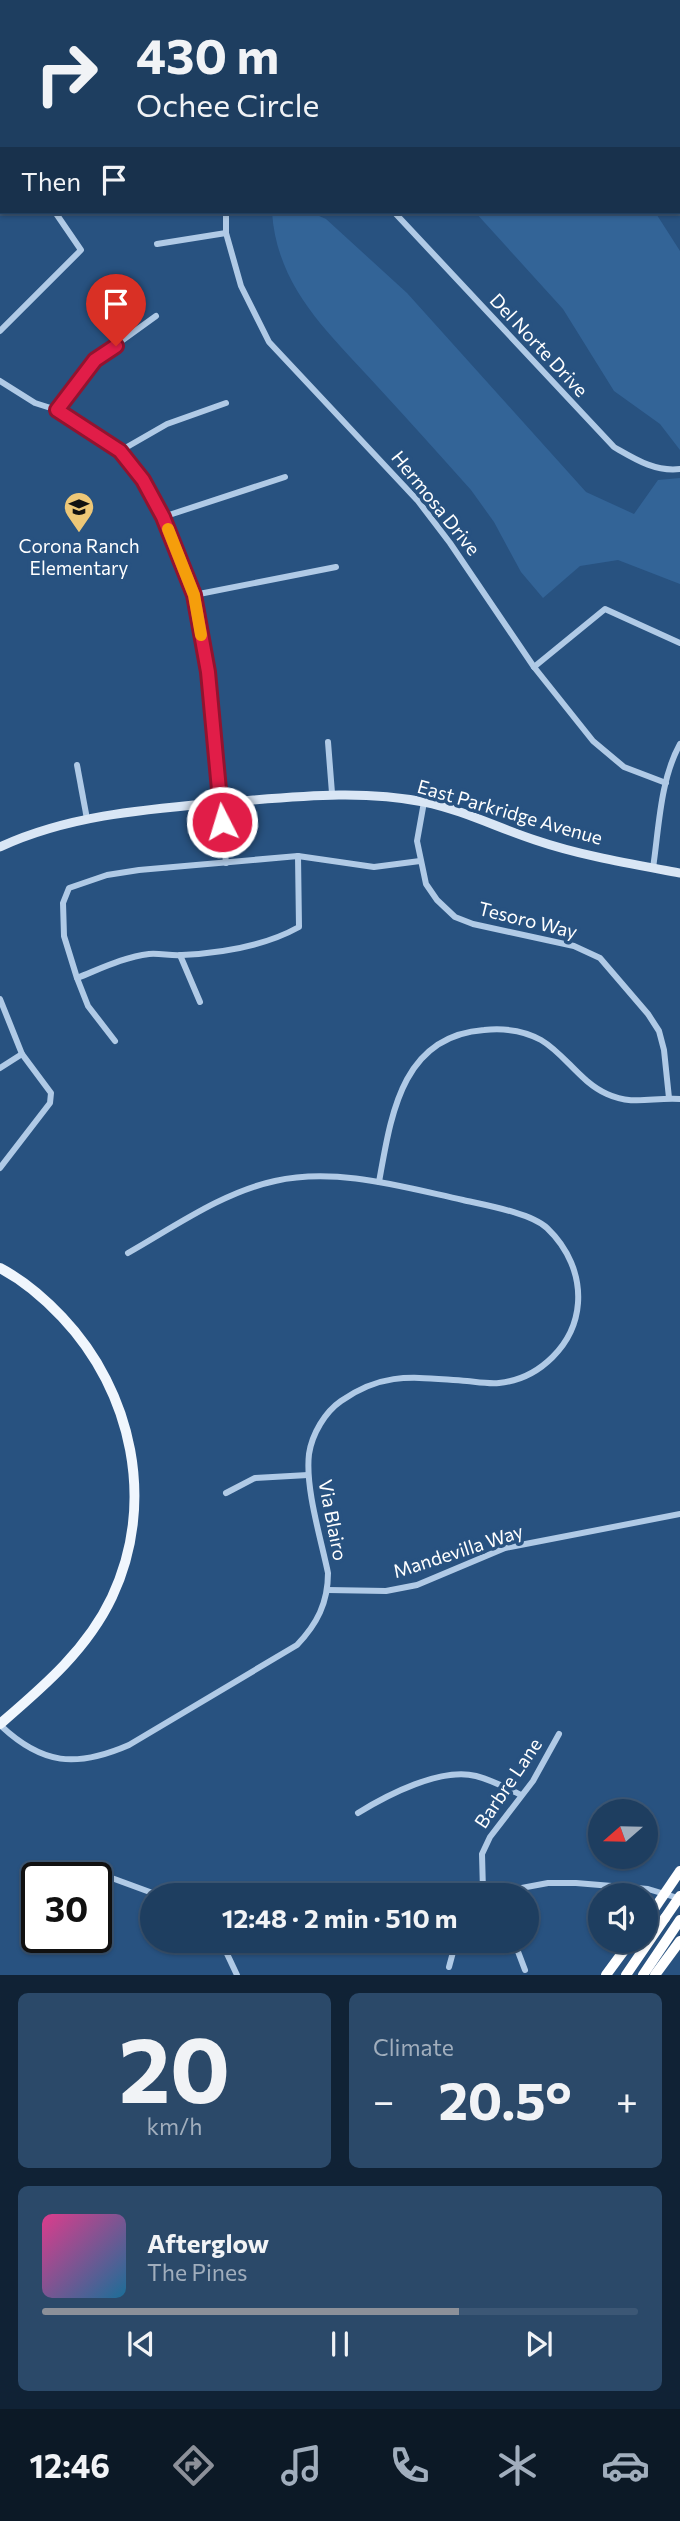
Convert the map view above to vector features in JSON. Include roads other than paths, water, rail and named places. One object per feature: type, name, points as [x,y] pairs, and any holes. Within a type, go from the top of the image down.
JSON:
[{"type":"highway","points":[[658,1904],[680,1871]]},
{"type":"highway","points":[[626,1975],[680,1897]]},
{"type":"highway","points":[[643,1975],[679,1921]]},
{"type":"highway","points":[[655,1975],[680,1941]]},
{"type":"highway","points":[[607,1975],[623,1953]]},
{"type":"main road","name":"East Parkridge Avenue","points":[[0,847],[36,831],[148,809],[332,793],[424,802],[556,846],[680,873]]},
{"type":"main road","points":[[0,1269],[54,1308],[97,1360],[116,1397],[128,1436],[135,1494],[133,1523],[123,1568],[98,1623],[62,1668],[0,1724]]},
{"type":"street","points":[[0,331],[81,250],[56,214]]},
{"type":"street","name":"Hermosa Drive","points":[[226,214],[226,233],[241,286],[269,342],[418,501],[450,543],[534,667],[593,741],[624,767],[666,783]]},
{"type":"street","name":"Del Norte Drive","points":[[396,214],[614,447],[647,465],[680,469]]},
{"type":"street","points":[[157,244],[226,233]]},
{"type":"street","points":[[57,410],[95,360],[156,316]]},
{"type":"street","points":[[0,381],[34,403],[57,410],[120,451],[143,480],[163,517],[194,595],[208,672],[226,863]]},
{"type":"street","points":[[120,451],[167,424],[226,403]]},
{"type":"street","points":[[163,517],[285,477]]},
{"type":"street","points":[[194,595],[336,566]]},
{"type":"street","points":[[534,667],[605,609],[680,643]]},
{"type":"street","points":[[328,742],[332,793]]},
{"type":"street","points":[[653,868],[666,783],[680,744]]},
{"type":"street","points":[[77,765],[87,820]]},
{"type":"street","name":"Tesoro Way","points":[[424,802],[417,841],[426,884],[437,900],[455,917],[473,924],[574,946],[600,958],[648,1014],[659,1031],[664,1050],[669,1098]]},
{"type":"street","points":[[76,978],[123,960],[150,954],[180,955],[258,944],[279,938],[299,927],[298,856]]},
{"type":"street","points":[[115,1041],[88,1006],[76,978],[64,936],[63,903],[69,888],[107,875],[298,856],[374,867],[420,861]]},
{"type":"street","points":[[180,955],[200,1002]]},
{"type":"street","points":[[0,999],[22,1054],[51,1093],[50,1103],[0,1168]]},
{"type":"street","points":[[379,1182],[397,1098],[410,1072],[430,1049],[452,1037],[475,1030],[519,1031],[552,1048],[582,1077],[606,1094],[631,1101],[680,1099]]},
{"type":"street","points":[[0,1068],[22,1054]]},
{"type":"street","name":"Via Blairo","points":[[0,1724],[17,1741],[47,1757],[71,1761],[104,1756],[129,1745],[297,1644],[311,1630],[328,1590],[328,1573],[308,1475],[309,1451],[318,1427],[331,1408],[357,1390],[380,1380],[408,1378],[499,1383],[525,1377],[544,1366],[561,1348],[572,1328],[578,1305],[578,1277],[565,1248],[545,1226],[504,1209],[379,1182],[313,1176],[275,1181],[214,1205],[128,1253]]},
{"type":"street","points":[[226,1493],[255,1478],[308,1475]]},
{"type":"street","name":"Mandevilla Way","points":[[328,1590],[386,1591],[418,1585],[505,1548],[680,1514]]},
{"type":"street","name":"Barbre Lane","points":[[482,1883],[482,1854],[490,1836],[533,1780],[559,1734]]},
{"type":"street","points":[[358,1814],[381,1799],[454,1773],[474,1775],[521,1796]]},
{"type":"street","points":[[112,1878],[140,1888]]},
{"type":"street","points":[[539,1885],[576,1883],[648,1889],[680,1897]]},
{"type":"street","points":[[227,1953],[237,1975]]},
{"type":"street","points":[[449,1967],[453,1953]]},
{"type":"street","points":[[519,1953],[525,1970]]},
{"type":"place","name":"Corona Ranch Elementary","points":[[79,534]]}]
